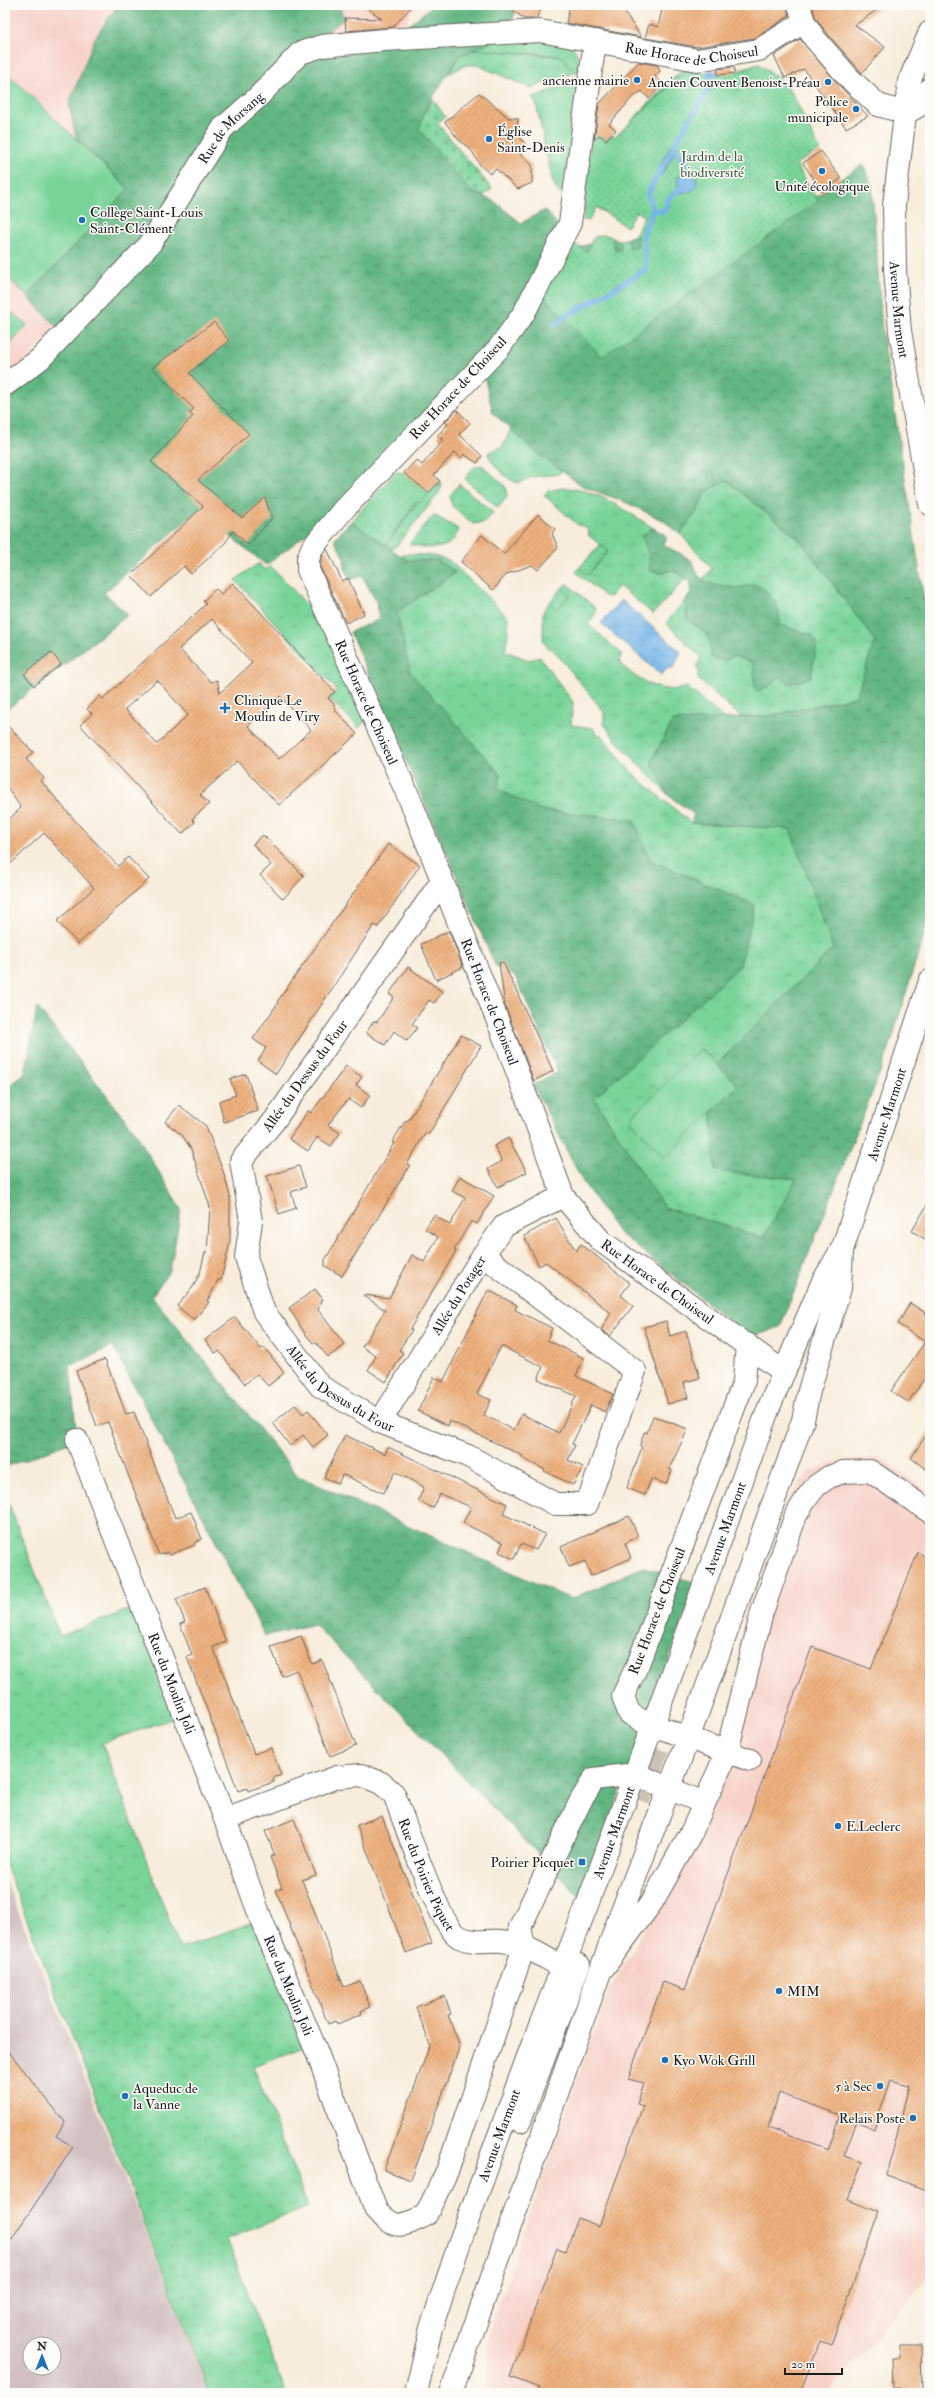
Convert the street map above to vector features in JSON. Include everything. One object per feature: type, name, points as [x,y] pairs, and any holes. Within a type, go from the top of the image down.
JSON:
[{"type":"street","name":"Rue Horace de Choiseul","points":[[540,31],[682,58],[706,59],[758,50],[801,13]]},
{"type":"street","points":[[801,13],[827,54],[849,78],[878,105],[906,113],[930,99]]},
{"type":"street","name":"Rue de Morsang","points":[[5,385],[40,359],[150,244],[224,128],[257,98],[300,53],[322,46],[384,40],[540,31]]},
{"type":"street","name":"Avenue Marmont","points":[[930,32],[909,82],[894,205],[895,270],[907,378],[930,504]]},
{"type":"street","name":"Rue Horace de Choiseul","points":[[595,41],[570,223],[524,313],[499,348],[343,510],[312,548],[308,559],[311,578],[408,796],[508,1047],[563,1196],[601,1241],[784,1372]]},
{"type":"street","points":[[930,53],[930,72]]},
{"type":"street","points":[[906,113],[930,89]]},
{"type":"street","name":"Allée du Dessus du Four","points":[[442,881],[274,1121],[241,1161],[251,1221],[246,1257],[264,1312],[320,1386],[380,1422],[468,1456],[555,1504],[587,1504],[634,1371],[483,1254]]},
{"type":"street","name":"Avenue Marmont","points":[[416,2390],[431,2328],[464,2230],[784,1372],[823,1281],[842,1247],[930,981]]},
{"type":"street","name":"Allée du Potager","points":[[380,1422],[483,1254],[504,1226],[563,1196]]},
{"type":"street","name":"Avenue Marmont","points":[[451,2393],[600,1972],[688,1739],[803,1420],[809,1391],[840,1288],[842,1247]]},
{"type":"street","name":"Avenue Marmont","points":[[809,1391],[792,1417],[677,1713],[819,1316],[823,1281]]},
{"type":"street","name":"Rue Horace de Choiseul","points":[[653,1725],[629,1713],[623,1696],[638,1664],[744,1381],[746,1344]]},
{"type":"street","name":"Rue du Moulin Joli","points":[[77,1440],[225,1819],[261,1919],[316,2050],[376,2210],[390,2224],[404,2226],[426,2216],[448,2169],[524,1947]]},
{"type":"street","points":[[600,1972],[652,1902],[692,1831],[727,1752],[762,1612],[796,1515],[816,1486],[830,1477],[843,1472],[870,1471],[930,1512]]},
{"type":"street","points":[[653,1725],[688,1739],[750,1760]]},
{"type":"street","points":[[524,1947],[520,1926],[587,1790],[594,1779],[635,1774],[704,1803]]},
{"type":"street","name":"Rue du Poirier Piquet","points":[[225,1819],[337,1778],[361,1775],[381,1782],[394,1794],[443,1918],[458,1936],[481,1943],[502,1940],[524,1947],[562,1967]]},
{"type":"street","name":"Avenue Marmont","points":[[416,2390],[644,1801],[458,2325],[451,2352],[446,2393]]},
{"type":"shaded area","name":"Collège Saint-Louis Saint-Clément","points":[[5,5],[413,5],[401,39],[184,187],[5,383]]},
{"type":"shaded area","points":[[879,1457],[930,1493],[930,2275],[827,2393],[486,2393],[491,2326],[608,1992],[682,1866],[744,1708],[783,1501],[809,1472],[832,1463]]},
{"type":"shaded area","points":[[5,1878],[210,2393],[5,2393]]},
{"type":"green space","points":[[118,5],[338,5],[345,18],[323,35],[402,30],[434,5],[507,5],[516,13],[510,22],[518,26],[500,39],[459,56],[426,108],[470,191],[494,201],[521,223],[545,210],[578,248],[608,237],[621,241],[637,234],[646,213],[615,138],[676,75],[690,68],[699,71],[699,76],[720,77],[759,64],[784,83],[737,122],[811,200],[863,164],[872,186],[882,331],[930,638],[930,907],[924,934],[888,1052],[780,1327],[755,1336],[745,1333],[617,1231],[583,1182],[533,1085],[558,1072],[515,976],[496,967],[350,632],[380,619],[376,601],[362,576],[350,580],[345,568],[344,558],[334,539],[351,521],[407,560],[437,560],[456,572],[397,612],[410,672],[501,775],[498,789],[541,810],[634,820],[650,860],[755,905],[740,966],[594,1098],[664,1207],[763,1238],[796,1179],[715,1171],[712,1111],[738,1085],[717,1064],[833,948],[790,829],[691,823],[694,814],[669,796],[651,761],[673,721],[768,716],[856,697],[875,640],[799,539],[726,480],[705,493],[697,511],[680,534],[664,521],[623,501],[584,487],[537,453],[493,413],[480,360],[322,522],[266,565],[198,510],[104,593],[128,615],[5,711],[5,397],[68,339],[27,296],[128,189],[76,138],[69,104],[95,38]]},
{"type":"green space","points":[[500,39],[570,42],[576,52],[580,65],[569,68],[564,57],[552,55],[474,49]]},
{"type":"green space","points":[[474,49],[564,57],[569,67],[580,65],[581,70],[530,88],[477,65],[466,65],[449,74],[459,56]]},
{"type":"green space","name":"Jardin de la biodiversité","points":[[759,64],[784,83],[792,93],[820,150],[796,164],[818,201],[602,357],[543,296],[573,243],[587,252],[593,238],[603,234],[612,237],[615,251],[621,250],[620,240],[628,239],[629,248],[639,246],[636,234],[644,216],[636,211],[627,227],[596,207],[589,221],[583,220],[592,130],[606,140],[611,135],[615,137],[688,70],[717,75],[732,73]]},
{"type":"green space","points":[[5,71],[128,189],[27,296],[5,275]]},
{"type":"green space","points":[[580,80],[565,199],[556,189],[552,179],[536,103],[532,97]]},
{"type":"green space","points":[[433,99],[445,117],[437,123],[492,189],[483,196],[470,191],[419,129],[426,108]]},
{"type":"green space","points":[[5,307],[27,325],[5,351]]},
{"type":"green space","points":[[512,426],[566,467],[559,474],[533,477],[518,483],[509,479],[496,467],[488,453],[503,446]]},
{"type":"green space","points":[[482,465],[506,487],[507,497],[498,508],[465,479],[473,468]]},
{"type":"green space","points":[[396,472],[404,473],[429,493],[419,503],[416,502],[386,545],[351,521]]},
{"type":"green space","points":[[726,480],[799,539],[875,640],[856,697],[768,716],[741,717],[697,678],[699,673],[697,666],[701,657],[666,623],[712,568],[680,534],[697,511],[705,493]]},
{"type":"green space","points":[[440,481],[442,486],[438,494],[399,543],[393,549],[385,548],[417,502],[419,503]]},
{"type":"green space","points":[[459,484],[493,512],[486,522],[473,524],[452,506],[450,496]]},
{"type":"green space","points":[[563,488],[577,489],[590,493],[616,505],[664,534],[667,538],[663,545],[692,561],[690,574],[653,614],[619,586],[611,596],[606,597],[576,572],[579,568],[587,575],[608,551],[588,535],[589,532],[583,525],[579,526],[544,495],[548,491]]},
{"type":"green space","points":[[434,515],[458,529],[451,542],[445,546],[431,548],[409,544]]},
{"type":"green space","points":[[652,528],[662,533],[665,546],[692,561],[699,576],[711,584],[734,588],[755,584],[771,596],[779,612],[780,625],[812,635],[817,643],[811,677],[791,684],[779,677],[768,687],[757,692],[753,663],[734,656],[724,661],[711,658],[710,643],[706,634],[687,620],[686,603],[691,592],[691,582],[673,570],[662,573],[650,571],[649,555],[642,536]]},
{"type":"green space","points":[[600,545],[608,551],[587,575],[579,568]]},
{"type":"green space","points":[[409,554],[433,556],[450,561],[508,617],[508,635],[505,651],[529,660],[540,657],[573,702],[571,725],[593,728],[596,734],[601,735],[631,772],[691,823],[790,829],[861,909],[796,1179],[764,1238],[672,1223],[594,1098],[754,905],[649,860],[634,820],[522,808],[494,798],[403,671],[397,612],[400,556]],"holes":[[[775,1007],[757,1141],[712,1111],[665,1157],[701,1049],[717,1064]]]},
{"type":"green space","points":[[259,563],[264,570],[271,566],[321,620],[366,720],[359,728],[328,698],[337,690],[235,580]]},
{"type":"green space","points":[[567,583],[595,608],[596,613],[588,624],[622,654],[619,661],[625,668],[641,680],[659,688],[678,689],[687,687],[726,720],[669,796],[614,738],[604,724],[604,712],[552,648],[549,649],[543,641],[544,610],[549,603],[557,609],[569,595],[562,588]]},
{"type":"green space","points":[[562,588],[570,595],[557,610],[549,603]]},
{"type":"green space","points":[[37,1007],[134,1130],[181,1209],[170,1270],[152,1296],[298,1476],[571,1599],[643,1567],[697,1583],[581,1898],[314,1624],[265,1636],[113,1346],[70,1366],[77,1440],[5,1467],[5,1089],[25,1074]]},
{"type":"green space","points":[[701,1049],[738,1085],[665,1158],[629,1119]]},
{"type":"green space","points":[[5,1494],[60,1636],[141,1605],[183,1715],[102,1743],[180,1949],[261,1919],[312,2044],[253,2066],[308,2207],[227,2239],[286,2393],[210,2393],[5,1863]]},
{"type":"water","points":[[672,144],[678,147],[661,176],[656,172]]},
{"type":"water","points":[[692,168],[696,176],[697,186],[690,192],[681,193],[678,189],[677,179],[683,172]]},
{"type":"water","points":[[621,600],[681,652],[673,668],[668,668],[661,675],[601,623]]},
{"type":"building","points":[[363,5],[413,5],[393,27],[346,31],[345,18],[382,19]]},
{"type":"building","points":[[507,5],[543,5],[536,19],[524,19]]},
{"type":"building","points":[[570,5],[620,5],[641,37],[566,23]]},
{"type":"building","points":[[663,5],[787,5],[789,16],[755,38],[697,47],[645,38],[649,24],[658,27]]},
{"type":"building","points":[[812,5],[884,5],[855,25],[885,47],[862,73],[825,31],[815,17]]},
{"type":"building","name":"Ancien Couvent Benoist-Préau","points":[[800,39],[868,116],[846,128],[804,69],[785,78],[774,56]]},
{"type":"building","points":[[639,62],[657,65],[660,71],[655,76],[663,84],[649,99],[642,91],[633,97],[609,124],[616,130],[606,140],[599,135],[594,140],[599,104]]},
{"type":"building","points":[[734,67],[735,73],[718,75],[717,69]]},
{"type":"building","name":"Église Saint-Denis","points":[[479,93],[509,118],[518,118],[517,128],[521,133],[519,136],[525,144],[517,151],[532,165],[532,183],[518,189],[496,169],[490,174],[480,165],[472,151],[458,139],[445,122]]},
{"type":"building","name":"Unité écologique","points":[[821,151],[841,179],[822,192],[803,163]]},
{"type":"building","points":[[214,322],[229,341],[189,373],[249,434],[198,480],[242,518],[265,498],[272,518],[248,545],[233,531],[225,543],[191,574],[184,566],[151,597],[131,575],[203,506],[151,462],[193,416],[189,413],[194,409],[152,368]]},
{"type":"building","points":[[457,410],[470,423],[459,434],[482,456],[477,463],[464,454],[461,458],[455,452],[434,475],[440,481],[429,493],[404,473],[416,460],[422,465],[443,440],[437,436],[448,424],[445,422]]},
{"type":"building","points":[[538,514],[555,529],[552,533],[558,548],[538,570],[532,565],[507,574],[493,590],[461,562],[482,535],[504,554]]},
{"type":"building","points":[[327,549],[342,581],[348,578],[364,614],[346,623],[320,567],[323,554]]},
{"type":"building","name":"Clinique Le Moulin de Viry","points":[[233,583],[335,692],[328,698],[336,707],[334,709],[357,734],[279,805],[237,761],[200,795],[209,804],[192,819],[195,822],[182,834],[80,725],[92,714],[87,709],[100,696],[103,699],[206,604],[203,601],[216,589],[221,594]],"holes":[[[212,619],[252,663],[220,693],[217,680],[211,682],[179,649]],[[157,680],[188,715],[157,744],[125,709]],[[280,696],[311,730],[279,759],[248,726]]]},
{"type":"building","points":[[51,652],[61,664],[34,686],[24,674]]},
{"type":"building","points":[[5,723],[33,752],[26,759],[44,778],[41,781],[78,824],[118,866],[128,857],[149,879],[78,944],[57,921],[94,888],[44,833],[5,869],[5,823],[21,808],[5,784]]},
{"type":"building","points":[[263,835],[304,876],[283,899],[260,875],[271,865],[253,844]]},
{"type":"building","points":[[388,844],[420,865],[378,927],[374,925],[276,1074],[258,1061],[266,1048],[253,1039],[278,1003],[277,1002]]},
{"type":"building","points":[[449,931],[463,967],[436,980],[421,944]]},
{"type":"building","points":[[503,962],[553,1071],[534,1081],[505,1006],[499,963]]},
{"type":"building","points":[[408,967],[443,992],[434,1003],[429,1000],[412,1024],[417,1028],[407,1041],[394,1031],[385,1045],[366,1033],[374,1021],[377,1022],[394,997],[389,994]]},
{"type":"building","points":[[461,1035],[481,1046],[429,1134],[426,1132],[407,1164],[410,1165],[342,1276],[325,1266],[325,1260],[394,1143],[392,1142],[406,1120],[408,1121]]},
{"type":"building","points":[[346,1066],[362,1077],[356,1085],[370,1095],[361,1108],[348,1099],[328,1125],[340,1133],[331,1146],[317,1137],[308,1151],[289,1139],[308,1111],[311,1113]]},
{"type":"building","points":[[246,1074],[258,1111],[224,1122],[219,1101],[236,1095],[230,1079]]},
{"type":"building","points":[[179,1105],[206,1126],[224,1174],[230,1197],[230,1242],[221,1280],[218,1280],[207,1301],[209,1302],[194,1320],[177,1306],[193,1287],[200,1273],[205,1252],[207,1253],[210,1207],[191,1149],[182,1135],[165,1122]]},
{"type":"building","points":[[508,1138],[527,1172],[498,1187],[488,1169],[502,1161],[494,1146]]},
{"type":"building","points":[[299,1166],[306,1187],[291,1192],[296,1208],[279,1214],[267,1176]]},
{"type":"building","points":[[460,1176],[494,1196],[477,1224],[471,1221],[454,1250],[456,1251],[410,1329],[412,1330],[399,1350],[403,1353],[386,1382],[368,1370],[376,1356],[362,1347],[385,1310],[363,1295],[389,1298],[412,1255],[424,1262],[438,1237],[425,1229],[434,1215],[450,1225],[465,1198],[452,1191]]},
{"type":"building","points":[[930,1200],[930,1242],[912,1231]]},
{"type":"building","points":[[556,1218],[576,1251],[581,1244],[630,1283],[621,1295],[633,1306],[610,1336],[601,1330],[611,1313],[546,1262],[539,1266],[524,1236]]},
{"type":"building","points":[[315,1289],[322,1298],[318,1310],[345,1345],[328,1357],[315,1342],[313,1343],[306,1335],[289,1308]]},
{"type":"building","points":[[488,1290],[517,1305],[515,1310],[552,1328],[547,1340],[584,1358],[576,1376],[613,1394],[605,1412],[591,1405],[572,1444],[575,1445],[568,1460],[583,1467],[573,1485],[544,1471],[545,1470],[522,1458],[523,1456],[450,1421],[448,1426],[418,1411],[434,1377],[443,1382]],"holes":[[[501,1346],[543,1367],[538,1379],[576,1396],[559,1433],[522,1414],[514,1430],[484,1415],[491,1400],[477,1394]]]},
{"type":"building","points":[[910,1303],[930,1316],[930,1371],[908,1402],[891,1391],[925,1342],[898,1324]]},
{"type":"building","points":[[235,1317],[261,1349],[264,1347],[284,1373],[268,1386],[257,1374],[245,1384],[219,1351],[215,1353],[205,1340]]},
{"type":"building","points":[[666,1321],[670,1336],[686,1331],[700,1378],[684,1382],[688,1398],[668,1404],[644,1327]]},
{"type":"building","points":[[105,1359],[126,1414],[134,1412],[175,1518],[191,1512],[202,1539],[194,1543],[195,1545],[169,1555],[168,1552],[159,1555],[108,1422],[97,1426],[76,1371]]},
{"type":"building","points":[[295,1405],[303,1414],[308,1410],[328,1435],[313,1447],[303,1435],[290,1446],[273,1423]]},
{"type":"building","points":[[653,1416],[688,1429],[669,1469],[672,1470],[666,1484],[651,1479],[645,1495],[627,1488],[642,1447],[640,1446],[644,1432],[647,1433]]},
{"type":"building","points":[[930,1429],[930,1472],[911,1458]]},
{"type":"building","points":[[345,1435],[385,1454],[388,1447],[507,1504],[503,1514],[545,1534],[536,1550],[521,1544],[514,1559],[499,1552],[503,1543],[463,1523],[471,1507],[440,1494],[433,1508],[418,1501],[424,1487],[395,1472],[383,1493],[342,1475],[338,1484],[324,1477]]},
{"type":"building","points":[[629,1516],[638,1536],[625,1543],[631,1558],[591,1576],[585,1561],[569,1567],[561,1547]]},
{"type":"building","points":[[918,1552],[930,1560],[930,2191],[887,2176],[909,2085],[891,2080],[874,2129],[857,2121],[844,2156],[862,2162],[848,2200],[879,2212],[831,2345],[820,2341],[800,2393],[537,2393],[539,2388],[510,2377],[557,2248],[566,2251],[578,2218],[599,2226],[643,2106],[637,2104],[644,2083],[628,2079],[663,1982],[685,1990],[812,1647],[871,1669]],"holes":[[[779,2093],[840,2115],[828,2150],[768,2128]]]},
{"type":"building","points":[[205,1587],[226,1642],[213,1647],[254,1754],[271,1748],[281,1775],[273,1778],[274,1782],[248,1791],[247,1788],[238,1791],[187,1657],[192,1655],[180,1624],[185,1622],[176,1599]]},
{"type":"building","points":[[301,1636],[312,1664],[322,1660],[356,1746],[330,1756],[297,1670],[282,1676],[271,1647]]},
{"type":"building","points":[[382,1816],[432,1943],[406,1953],[357,1825]]},
{"type":"building","points":[[294,1819],[316,1875],[302,1880],[344,1987],[360,1981],[370,2007],[361,2011],[362,2014],[337,2024],[336,2021],[328,2024],[276,1890],[282,1888],[270,1857],[275,1855],[265,1831]]},
{"type":"building","points":[[445,1996],[451,2014],[448,2015],[460,2046],[411,2180],[384,2170],[430,2045],[416,2007]]},
{"type":"building","points":[[5,2047],[65,2122],[56,2136],[73,2147],[5,2249]]},
{"type":"building","points":[[899,2346],[921,2346],[922,2393],[900,2393],[900,2388],[893,2388],[892,2358],[899,2358]]},
{"type":"waterway","points":[[687,176],[685,161],[673,147],[711,85],[709,73],[718,74]]},
{"type":"waterway","points":[[653,210],[648,194],[661,168]]},
{"type":"waterway","points":[[555,323],[646,270],[643,235],[653,210],[664,211],[667,208],[667,200],[684,185]]},
{"type":"tunnel","points":[[639,1800],[672,1711]]},
{"type":"place","name":"ancienne mairie","points":[[637,80]]},
{"type":"place","name":"Ancien Couvent Benoist-Préau","points":[[828,82]]},
{"type":"place","name":"Police municipale","points":[[856,109]]},
{"type":"place","name":"Église Saint-Denis","points":[[489,139]]},
{"type":"place","name":"Unité écologique","points":[[822,171]]},
{"type":"place","name":"Collège Saint-Louis Saint-Clément","points":[[82,220]]},
{"type":"place","name":"Clinique Le Moulin de Viry","points":[[225,708]]},
{"type":"place","name":"E.Leclerc","points":[[838,1826]]},
{"type":"place","name":"Poirier Picquet","points":[[582,1862]]},
{"type":"place","name":"MIM","points":[[779,1991]]},
{"type":"place","name":"Kyo Wok Grill","points":[[665,2060]]},
{"type":"place","name":"5 à Sec","points":[[880,2086]]},
{"type":"place","name":"Aqueduc de la Vanne","points":[[125,2096]]},
{"type":"place","name":"Relais Poste","points":[[913,2118]]}]
